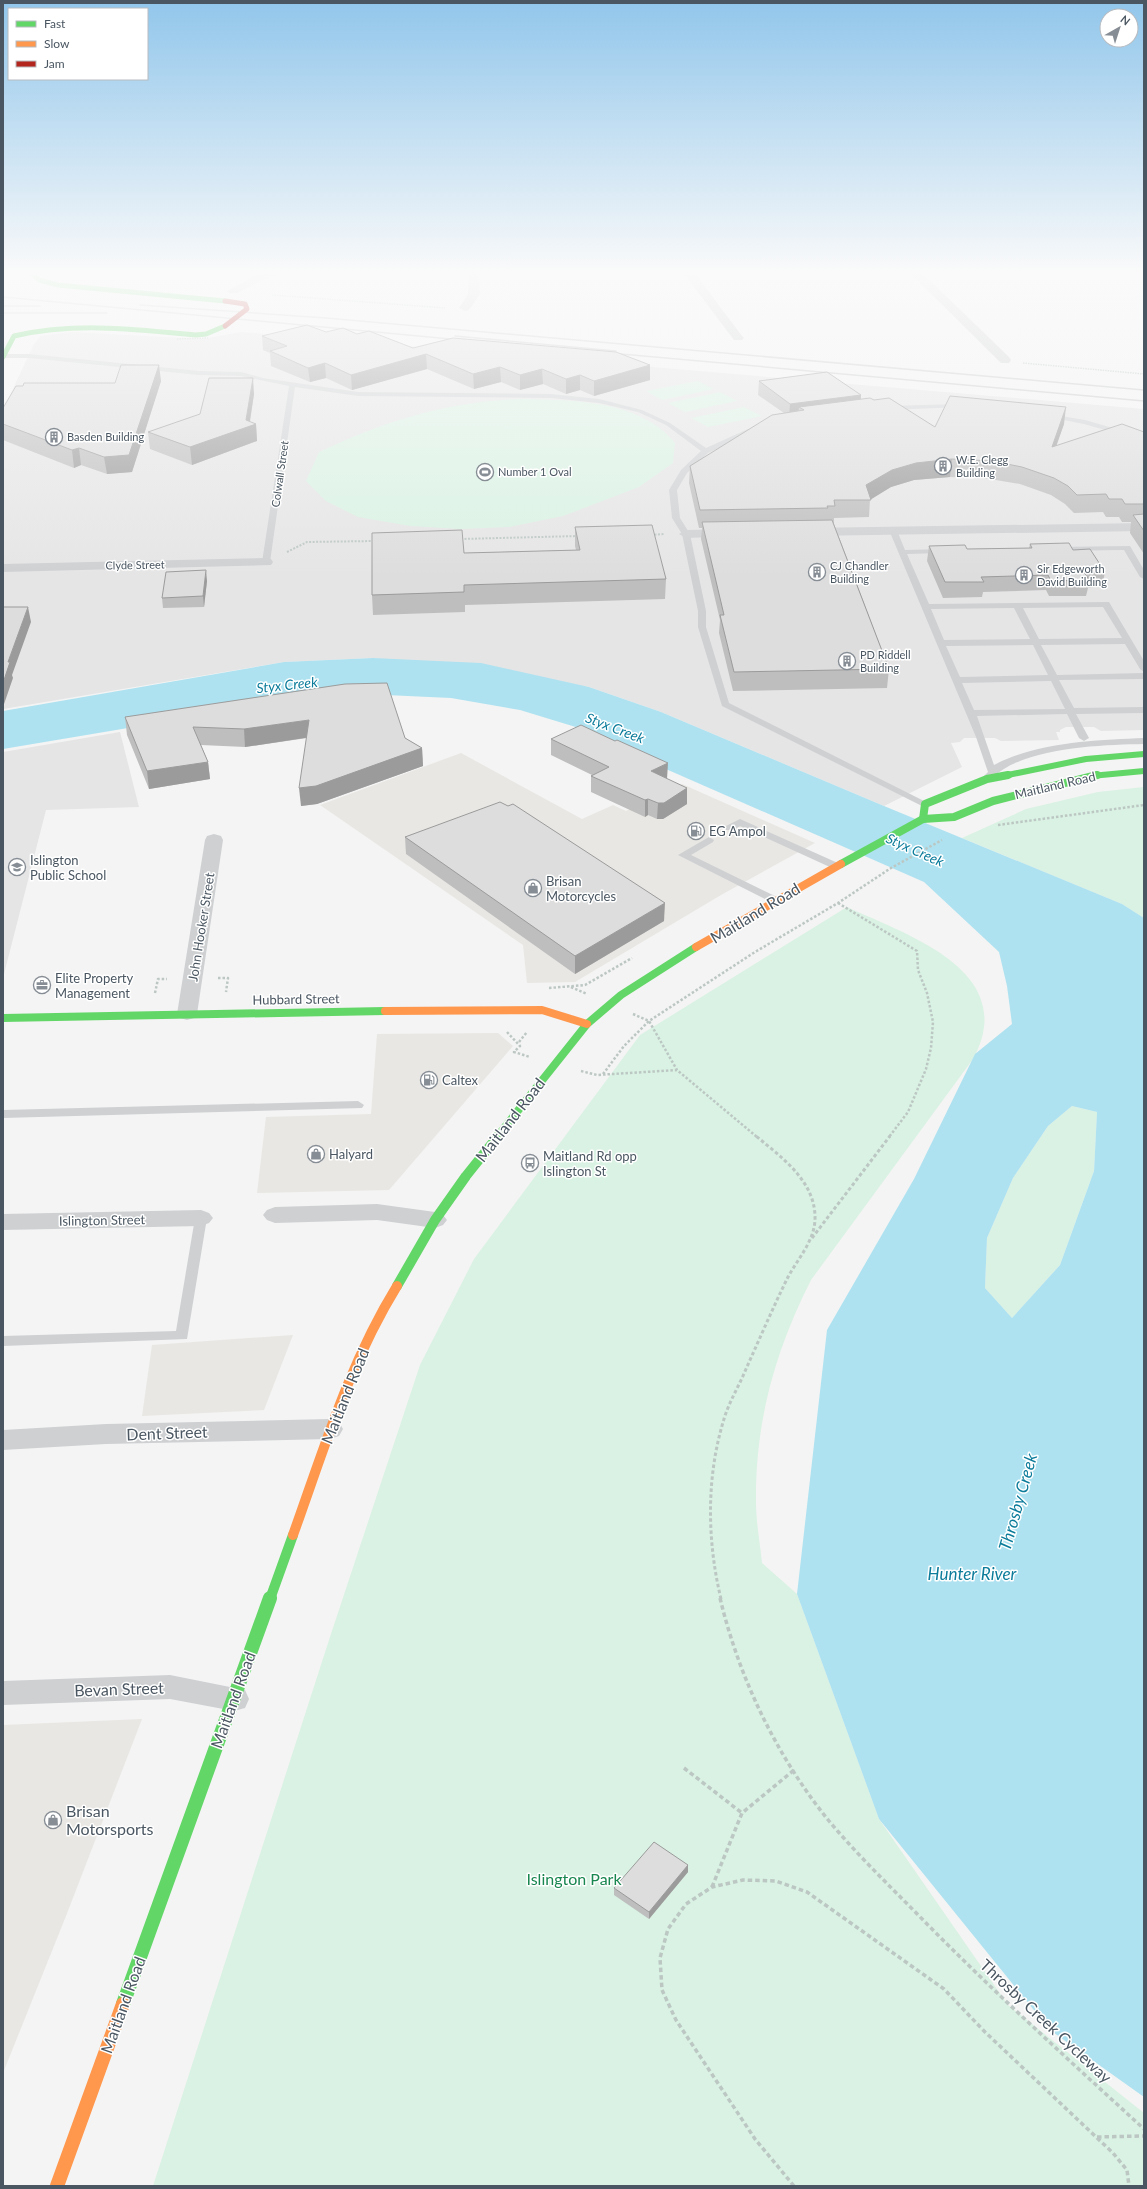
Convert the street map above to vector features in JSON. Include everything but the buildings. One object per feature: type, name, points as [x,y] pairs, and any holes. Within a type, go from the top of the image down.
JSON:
[{"type":"main road","name":"Maitland Road","points":[[925,804],[989,774],[1070,761],[1144,754]]},
{"type":"main road","name":"Maitland Road","points":[[57,2186],[352,1371],[380,1314],[435,1220],[466,1176],[587,1024],[636,985],[775,900],[923,819],[954,817],[993,801],[1094,775],[1144,771]]},
{"type":"main road","points":[[923,819],[925,804]]},
{"type":"main road","name":"Hubbard Street","points":[[3,1018],[512,1009],[542,1010],[587,1024]]},
{"type":"street","points":[[790,532],[1144,527]]},
{"type":"street","points":[[686,534],[742,533]]},
{"type":"street","name":"Clyde Street","points":[[3,568],[266,562]]},
{"type":"street","name":"John Hooker Street","points":[[187,1014],[214,840]]},
{"type":"street","points":[[275,1215],[377,1212],[435,1220]]},
{"type":"street","name":"Islington Street","points":[[3,1222],[201,1218]]},
{"type":"street","name":"Dent Street","points":[[3,1440],[106,1434],[330,1429]]},
{"type":"street","name":"Bevan Street","points":[[3,1693],[170,1687],[234,1699]]},
{"type":"lane","points":[[199,373],[207,377],[263,380],[358,394],[551,396],[599,401],[640,411],[668,424],[705,451]]},
{"type":"lane","name":"Colwall Street","points":[[266,562],[292,385]]},
{"type":"lane","points":[[879,409],[907,406],[966,407]]},
{"type":"lane","points":[[1043,414],[1085,422],[1144,439]]},
{"type":"lane","points":[[760,428],[705,451],[684,472],[673,490],[676,518],[686,534],[702,611],[702,627],[725,704],[925,804]]},
{"type":"lane","points":[[893,530],[971,713],[989,774]]},
{"type":"lane","points":[[1050,549],[1127,548],[1144,577]]},
{"type":"lane","points":[[902,552],[949,551]]},
{"type":"lane","points":[[926,607],[1106,604],[1144,669]]},
{"type":"lane","points":[[1017,605],[1084,738]]},
{"type":"lane","points":[[941,643],[1128,641]]},
{"type":"lane","points":[[957,680],[1144,676]]},
{"type":"lane","points":[[971,713],[1144,710]]},
{"type":"lane","name":"Maitland Road","points":[[989,774],[1008,762],[1035,753],[1072,747],[1144,741]]},
{"type":"lane","points":[[730,828],[740,822],[836,866]]},
{"type":"lane","points":[[709,840],[683,854],[775,900]]},
{"type":"lane","points":[[3,1114],[358,1105]]},
{"type":"lane","points":[[3,1341],[182,1336],[201,1218]]},
{"type":"path","points":[[647,535],[686,534]]},
{"type":"path","points":[[457,539],[584,536]]},
{"type":"path","points":[[266,562],[307,542],[378,540]]},
{"type":"path","points":[[992,825],[1144,805]]},
{"type":"path","points":[[677,1070],[603,1074],[624,1046],[649,1021],[755,952],[838,903],[891,868],[943,840]]},
{"type":"path","points":[[807,1245],[908,1112],[926,1069],[931,1048],[933,1022],[927,994],[918,970],[917,951],[838,903]]},
{"type":"path","points":[[226,993],[228,978]]},
{"type":"path","points":[[155,994],[158,979]]},
{"type":"path","points":[[649,1021],[677,1070],[800,1175],[812,1196],[815,1210],[814,1231],[807,1245]]},
{"type":"path","points":[[501,1030],[508,1032],[519,1042]]},
{"type":"path","points":[[521,1054],[514,1052],[520,1046],[519,1042],[524,1036]]},
{"type":"path","name":"Throsby Creek Cycleway","points":[[807,1245],[790,1272],[725,1418],[714,1474],[711,1505],[711,1538],[715,1572],[733,1644],[767,1722],[794,1770],[820,1808],[854,1850],[992,1989],[1144,2129]]},
{"type":"path","points":[[684,1768],[742,1813]]},
{"type":"path","points":[[712,1888],[742,1813],[794,1770]]},
{"type":"path","points":[[794,2186],[755,2139],[676,2020],[662,1990],[660,1958],[668,1929],[686,1904],[712,1888],[743,1880],[776,1881],[807,1892],[944,1989],[985,2032],[1096,2137],[1127,2170],[1129,2186]]},
{"type":"path","points":[[1096,2137],[1144,2136]]},
{"type":"shaded area","points":[[20,373],[724,373],[1144,409],[1144,730],[1101,731],[1094,727],[1066,727],[1060,730],[1060,732],[1056,732],[1059,740],[1001,741],[995,738],[964,738],[960,742],[951,743],[962,767],[884,806],[661,712],[589,687],[373,658],[284,662],[3,709],[3,410]]},
{"type":"shaded area","name":"Islington Public School","points":[[120,732],[139,807],[46,810],[3,978],[3,752]]},
{"type":"shaded area","points":[[461,753],[582,819],[613,805],[626,811],[682,784],[815,843],[721,895],[575,982],[527,983],[523,945],[320,805]]},
{"type":"shaded area","name":"Caltex","points":[[498,1033],[513,1046],[389,1190],[257,1193],[266,1117],[371,1114],[377,1034]]},
{"type":"shaded area","points":[[293,1335],[264,1410],[142,1416],[152,1345]]},
{"type":"shaded area","name":"Brisan Motorsports","points":[[142,1719],[66,1916],[3,2073],[3,1725]]},
{"type":"green space","points":[[698,381],[714,389],[662,400],[646,391]]},
{"type":"green space","points":[[720,392],[737,401],[685,412],[668,403]]},
{"type":"green space","name":"Number 1 Oval","points":[[522,399],[562,400],[604,405],[625,410],[644,418],[661,429],[675,443],[673,463],[639,487],[563,516],[509,527],[460,529],[410,526],[358,517],[326,501],[306,481],[319,452],[368,431],[393,422],[443,408]]},
{"type":"green space","points":[[744,407],[762,416],[708,427],[691,418]]},
{"type":"green space","points":[[1144,787],[1144,918],[1122,904],[962,838],[1026,809],[1098,792]]},
{"type":"green space","name":"Islington Park","points":[[847,907],[899,930],[926,944],[950,960],[970,980],[982,1002],[984,1028],[973,1059],[811,1280],[787,1333],[763,1415],[759,1444],[756,1510],[762,1563],[797,1594],[879,1819],[1008,2005],[1144,2113],[1144,2186],[153,2186],[329,1640],[420,1365],[474,1259],[640,1035]]},
{"type":"green space","points":[[1072,1106],[1097,1112],[1094,1171],[1060,1265],[1012,1318],[985,1288],[987,1238],[1013,1178],[1048,1126]]},
{"type":"water","name":"Hunter River","points":[[373,658],[481,663],[589,687],[661,712],[1122,904],[1144,918],[1144,2097],[1050,2030],[879,1819],[797,1594],[827,1330],[914,1179],[975,1054],[1012,1024],[1007,986],[999,952],[924,882],[659,766],[579,728],[520,710],[451,698],[364,694],[271,704],[3,749],[3,711],[284,662]],"holes":[[[1072,1106],[1097,1112],[1094,1171],[1060,1265],[1012,1318],[985,1288],[987,1238],[1013,1178],[1048,1126]]]},
{"type":"railway","points":[[834,373],[1144,401]]},
{"type":"railway","points":[[953,373],[1144,390]]},
{"type":"traffic: fast","points":[[923,819],[925,804],[987,779],[1086,759],[1144,754]]},
{"type":"traffic: fast","points":[[841,864],[923,819],[954,817],[993,801],[1094,775],[1144,771]]},
{"type":"traffic: fast","points":[[397,1286],[435,1220],[466,1176],[587,1024],[621,995],[696,947]]},
{"type":"traffic: fast","points":[[3,1018],[385,1011]]},
{"type":"traffic: fast","points":[[123,2004],[293,1535]]},
{"type":"traffic: slow","points":[[696,947],[841,864]]},
{"type":"traffic: slow","points":[[385,1011],[542,1010],[587,1024]]},
{"type":"traffic: slow","points":[[293,1535],[352,1371],[380,1314],[397,1286]]},
{"type":"traffic: slow","points":[[57,2186],[123,2004]]},
{"type":"place","name":"Basden Building","points":[[54,437]]},
{"type":"place","name":"W.E. Clegg Building","points":[[943,466]]},
{"type":"place","name":"Number 1 Oval","points":[[485,472]]},
{"type":"place","name":"CJ Chandler Building","points":[[817,572]]},
{"type":"place","name":"Sir Edgeworth David Building","points":[[1024,575]]},
{"type":"place","name":"PD Riddell Building","points":[[847,661]]},
{"type":"place","name":"EG Ampol","points":[[696,831]]},
{"type":"place","name":"Islington Public School","points":[[17,867]]},
{"type":"place","name":"Brisan Motorcycles","points":[[533,888]]},
{"type":"place","name":"Elite Property Management","points":[[42,985]]},
{"type":"place","name":"Caltex","points":[[429,1080]]},
{"type":"place","name":"Halyard","points":[[316,1154]]},
{"type":"place","name":"Maitland Rd opp Islington St","points":[[530,1163]]},
{"type":"place","name":"Brisan Motorsports","points":[[53,1820]]},
{"type":"water label","name":"Styx Creek","points":[[287,685]]},
{"type":"water label","name":"Styx Creek","points":[[615,728]]},
{"type":"water label","name":"Styx Creek","points":[[915,850]]},
{"type":"water label","name":"Throsby Creek","points":[[1018,1502]]}]
